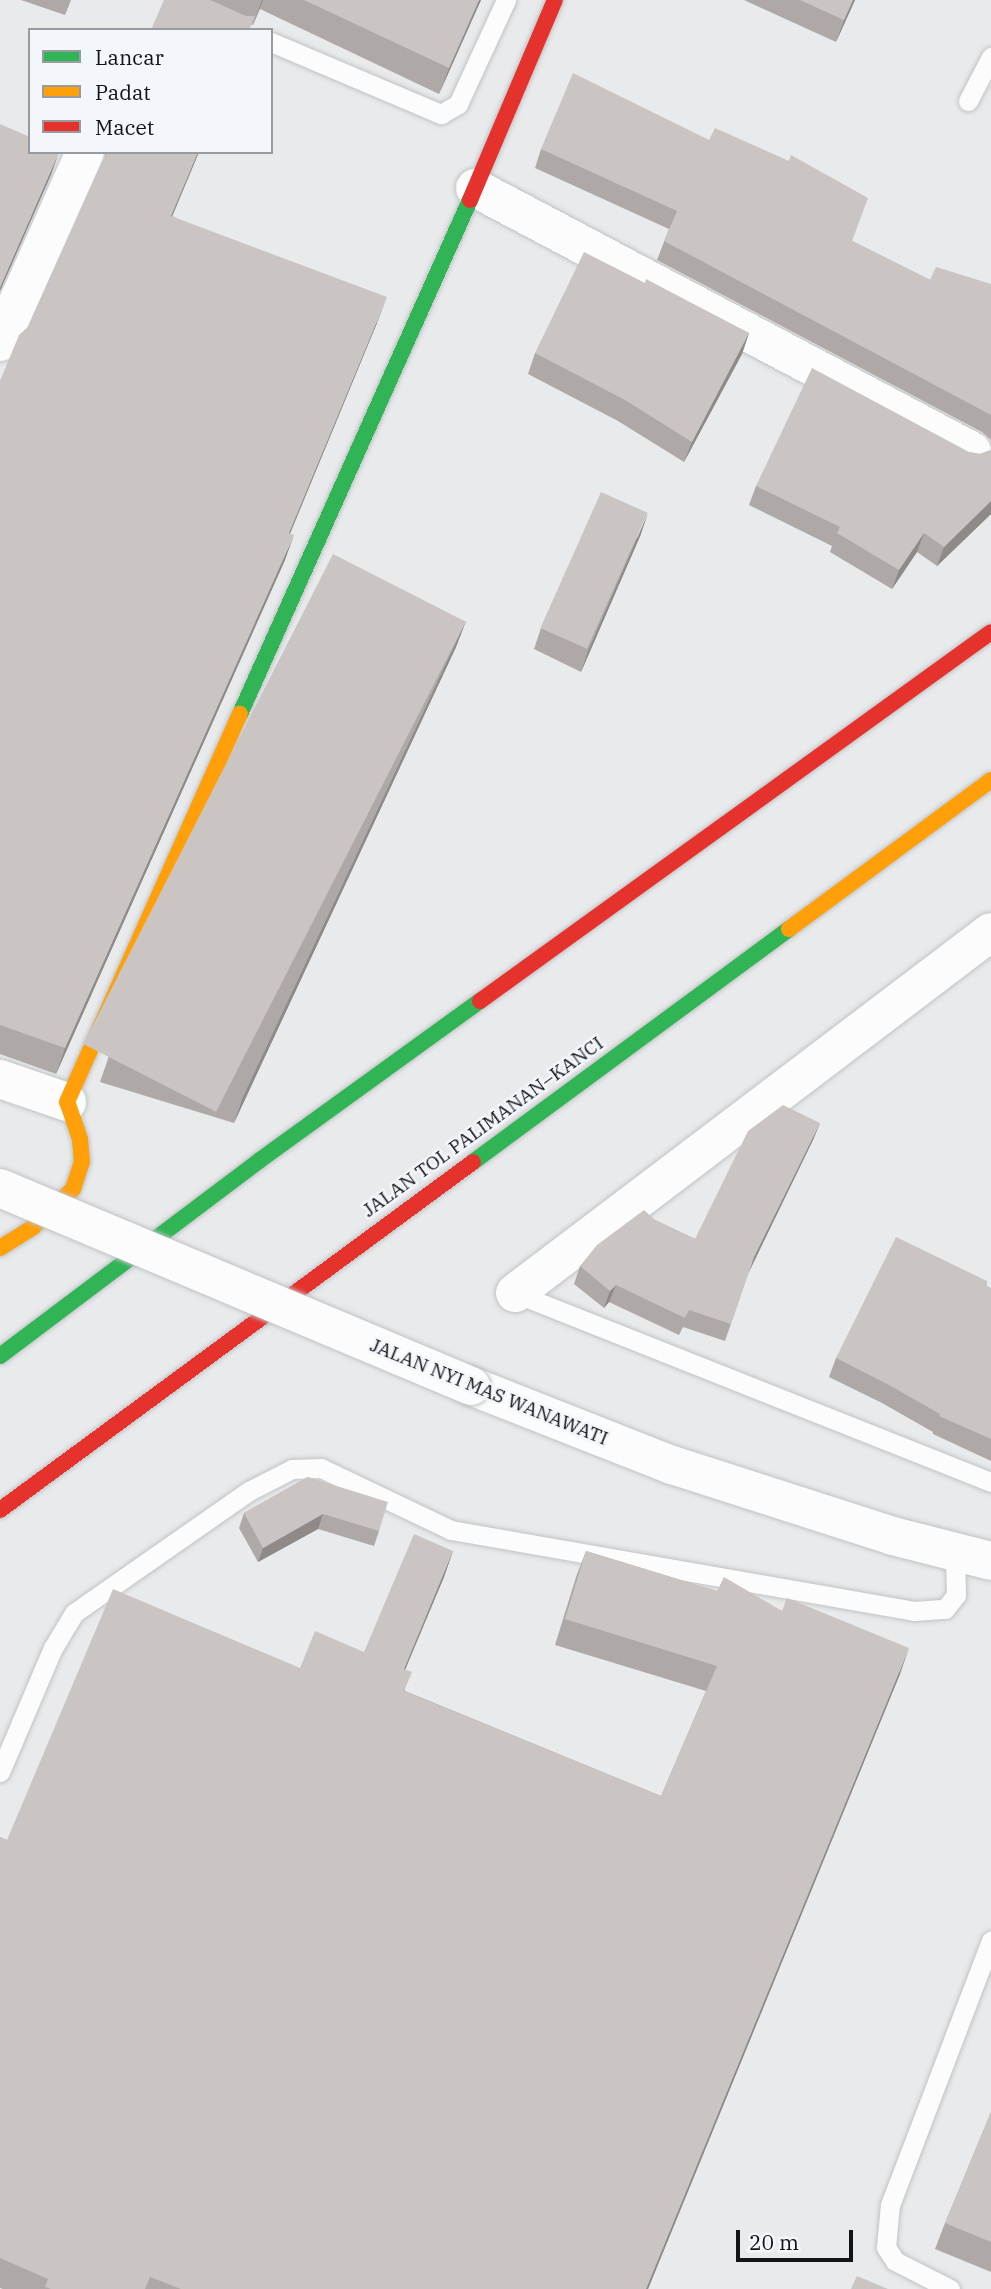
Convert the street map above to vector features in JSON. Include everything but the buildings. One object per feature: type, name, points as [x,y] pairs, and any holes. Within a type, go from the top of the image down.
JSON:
[{"type":"main road","points":[[0,1248],[33,1227],[73,1189],[82,1162],[80,1139],[67,1102],[475,188],[555,0]]},
{"type":"main road","points":[[0,1356],[260,1160],[991,632]]},
{"type":"main road","name":"JALAN TOL PALIMANAN–KANCI","points":[[0,1510],[991,780]]},
{"type":"street","points":[[0,342],[84,154]]},
{"type":"street","points":[[475,188],[972,451]]},
{"type":"street","points":[[516,1293],[991,932]]},
{"type":"street","points":[[0,1079],[67,1102]]},
{"type":"street","name":"JALAN NYI MAS WANAWATI","points":[[0,1188],[471,1386],[672,1465],[973,1557]]},
{"type":"lane","points":[[273,44],[441,114],[458,104],[506,0]]},
{"type":"lane","points":[[968,101],[991,57]]},
{"type":"lane","points":[[516,1293],[991,1482]]},
{"type":"lane","points":[[0,1772],[53,1648],[74,1613],[249,1491],[292,1469],[321,1468],[451,1530],[914,1611],[945,1609],[956,1595],[973,1557]]},
{"type":"lane","points":[[950,2289],[895,2261],[886,2247],[890,2205],[991,1941]]},
{"type":"traffic: fast","points":[[240,714],[470,200]]},
{"type":"traffic: fast","points":[[473,1162],[789,929]]},
{"type":"traffic: fast","points":[[0,1356],[260,1160],[480,1001]]},
{"type":"traffic: slow","points":[[0,1248],[33,1227],[73,1189],[82,1162],[80,1139],[67,1102],[240,714]]},
{"type":"traffic: slow","points":[[789,929],[991,780]]},
{"type":"traffic: jam","points":[[470,200],[555,0]]},
{"type":"traffic: jam","points":[[480,1001],[991,632]]},
{"type":"traffic: jam","points":[[0,1510],[473,1162]]}]
